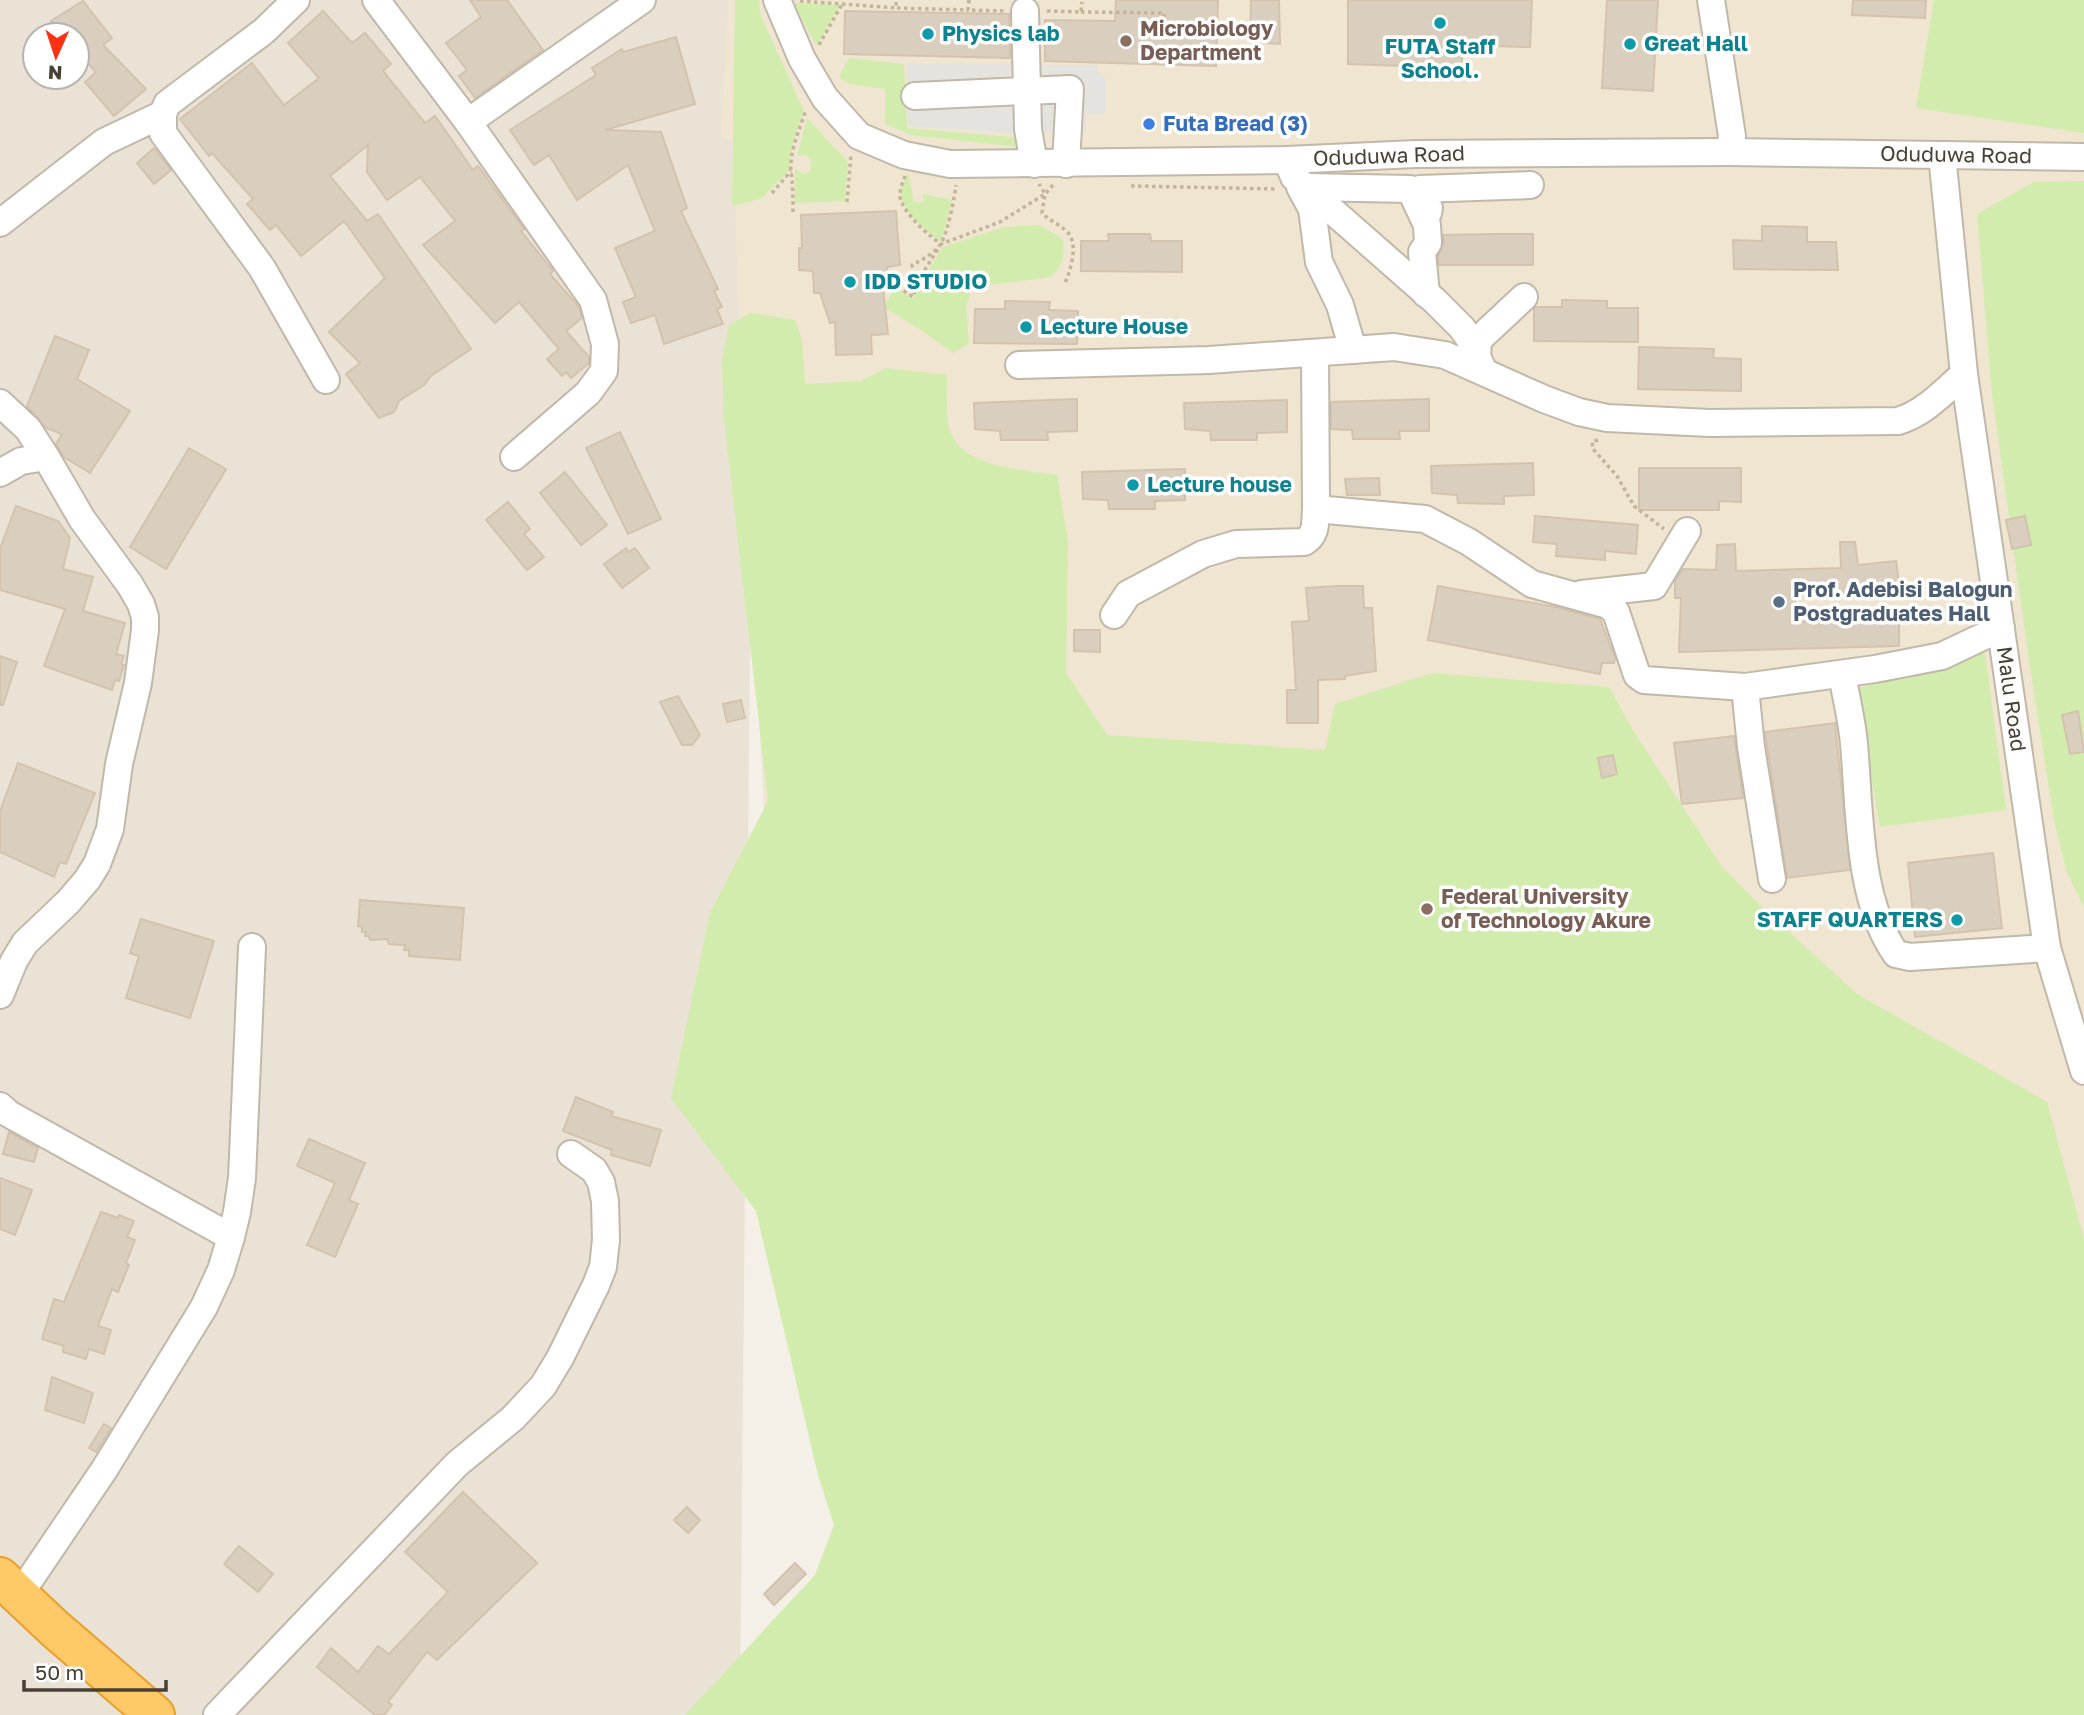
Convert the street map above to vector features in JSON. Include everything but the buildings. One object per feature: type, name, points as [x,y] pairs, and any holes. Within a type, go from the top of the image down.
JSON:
[{"type":"highway","points":[[10,1586],[54,1628],[155,1715]]},
{"type":"street","points":[[296,0],[264,31],[167,104],[163,114],[163,133],[262,268],[326,380]]},
{"type":"street","points":[[376,0],[468,122],[593,300],[605,344],[604,371],[588,393],[514,457]]},
{"type":"street","points":[[468,122],[642,0]]},
{"type":"street","name":"Oduduwa Road","points":[[777,0],[802,59],[825,98],[859,136],[904,155],[950,164],[1034,164],[1063,170],[1300,183],[1415,154],[1730,152],[2084,157]]},
{"type":"street","points":[[1711,0],[1732,136],[1730,152]]},
{"type":"street","points":[[1025,11],[1028,129],[1034,164]]},
{"type":"street","points":[[915,96],[1070,89],[1063,170]]},
{"type":"street","points":[[0,223],[104,142],[163,114]]},
{"type":"street","name":"Malu Road","points":[[1942,156],[1964,374],[2047,948],[2084,1071]]},
{"type":"street","points":[[1300,183],[1410,189],[1427,225]]},
{"type":"street","points":[[1300,183],[1462,328],[1480,365]]},
{"type":"street","points":[[1300,183],[1319,262],[1340,305],[1353,350]]},
{"type":"street","points":[[1426,294],[1422,251],[1428,243],[1429,208],[1420,189],[1530,185]]},
{"type":"street","points":[[1480,365],[1478,340],[1524,297]]},
{"type":"street","points":[[1019,365],[1209,360],[1394,347],[1445,355],[1480,365],[1544,400],[1608,418],[1769,424],[1898,421],[1920,412],[1964,374]]},
{"type":"street","points":[[1114,615],[1128,594],[1203,554],[1236,544],[1304,542],[1311,538],[1316,509],[1315,353]]},
{"type":"street","points":[[0,402],[28,429],[82,519],[130,585],[145,617],[138,683],[119,764],[110,829],[97,864],[68,902],[25,943],[14,961],[0,995]]},
{"type":"street","points":[[0,473],[21,461],[46,457]]},
{"type":"street","points":[[1316,509],[1425,519],[1469,542],[1532,584],[1600,602],[1616,612],[1637,675],[1644,680],[1745,687],[1842,674],[1942,656],[2001,628]]},
{"type":"street","points":[[1570,595],[1654,586],[1687,531]]},
{"type":"street","points":[[1842,674],[1854,740],[1860,833],[1867,879],[1884,938],[1896,954],[1910,957],[2047,948]]},
{"type":"street","points":[[1745,687],[1751,747],[1772,879]]},
{"type":"street","points":[[10,1586],[111,1459],[191,1329],[221,1270],[237,1212],[242,1178],[252,947]]},
{"type":"street","points":[[0,1106],[9,1114],[231,1237]]},
{"type":"street","points":[[217,1715],[457,1464],[513,1418],[549,1377],[596,1285],[603,1267],[606,1240],[605,1201],[601,1182],[594,1170],[571,1154]]},
{"type":"path","points":[[790,0],[896,8],[1164,13],[1164,18]]},
{"type":"path","points":[[968,10],[969,0]]},
{"type":"path","points":[[896,2],[896,8]]},
{"type":"path","points":[[1082,2],[1082,12]]},
{"type":"path","points":[[810,36],[817,48],[842,4]]},
{"type":"path","points":[[793,212],[791,171],[795,142],[806,110]]},
{"type":"path","points":[[847,202],[850,159],[859,136]]},
{"type":"path","points":[[916,282],[912,265],[926,258],[941,244],[1000,222],[1045,194],[1063,170]]},
{"type":"path","points":[[772,193],[791,171]]},
{"type":"path","points":[[906,171],[900,193],[902,204],[928,235],[941,244]]},
{"type":"path","points":[[892,283],[913,296],[916,282],[941,244],[957,179]]},
{"type":"path","points":[[1119,186],[1282,189],[1300,183]]},
{"type":"path","points":[[1045,194],[1042,213],[1051,223],[1064,229],[1072,245],[1073,260],[1065,283]]},
{"type":"path","points":[[1606,436],[1592,443],[1593,449],[1617,476],[1634,506],[1665,529],[1687,531]]},
{"type":"shaded area","points":[[0,0],[756,0],[740,1715],[0,1715]]},
{"type":"shaded area","name":"Federal University of Technology Akure","points":[[728,0],[2084,0],[2084,1715],[836,1522],[798,1393],[742,425],[733,140],[721,138]]},
{"type":"shaded area","points":[[1013,14],[1024,134],[907,126],[907,64],[1012,63]]},
{"type":"shaded area","points":[[1028,18],[1041,18],[1041,65],[1097,65],[1097,72],[1105,77],[1105,114],[1086,115],[1086,135],[1033,130]]},
{"type":"green space","points":[[735,0],[759,0],[760,14],[804,111],[793,141],[789,170],[762,198],[732,206]]},
{"type":"green space","points":[[1934,0],[2084,0],[2084,133],[1916,108]]},
{"type":"green space","points":[[793,3],[840,5],[817,46]]},
{"type":"green space","points":[[849,58],[904,64],[907,128],[1025,138],[1027,148],[911,135],[885,124],[885,89],[849,84],[839,77]]},
{"type":"green space","points":[[807,118],[848,162],[845,201],[795,203],[795,169],[804,174],[810,171],[812,160],[806,155],[797,156]]},
{"type":"green space","points":[[908,172],[914,202],[924,202],[922,194],[952,200],[941,242],[917,221],[902,201],[902,189]]},
{"type":"green space","points":[[2084,181],[2084,907],[2067,873],[2054,820],[2028,654],[1992,394],[1977,214],[2034,182]]},
{"type":"green space","points":[[1039,225],[1063,239],[1061,264],[1051,277],[972,287],[966,307],[969,344],[953,353],[884,307],[895,287],[913,299],[943,247],[1004,227]]},
{"type":"green space","points":[[751,313],[795,320],[802,339],[805,384],[861,381],[886,368],[947,375],[947,419],[950,431],[967,453],[1012,469],[1057,475],[1068,541],[1066,673],[1107,735],[1325,750],[1335,704],[1432,673],[1609,687],[1632,729],[1722,867],[1776,920],[1857,994],[2047,1102],[2084,1239],[2084,1715],[685,1715],[815,1575],[834,1525],[818,1475],[756,1211],[671,1098],[710,913],[768,801],[724,420],[722,361],[729,325]]},
{"type":"green space","points":[[1985,653],[2006,810],[1880,827],[1856,689]]},
{"type":"place","name":"FUTA Staff School.","points":[[1440,23]]},
{"type":"place","name":"Physics lab","points":[[928,34]]},
{"type":"place","name":"Microbiology Department","points":[[1126,41]]},
{"type":"place","name":"Great Hall","points":[[1630,44]]},
{"type":"place","name":"Futa Bread (3)","points":[[1149,124]]},
{"type":"place","name":"IDD STUDIO","points":[[850,282]]},
{"type":"place","name":"Lecture House","points":[[1026,327]]},
{"type":"place","name":"Lecture house","points":[[1133,485]]},
{"type":"place","name":"Prof. Adebisi Balogun Postgraduates Hall","points":[[1779,602]]},
{"type":"place","name":"Federal University of Technology Akure","points":[[1427,909]]},
{"type":"place","name":"STAFF QUARTERS","points":[[1957,920]]}]
